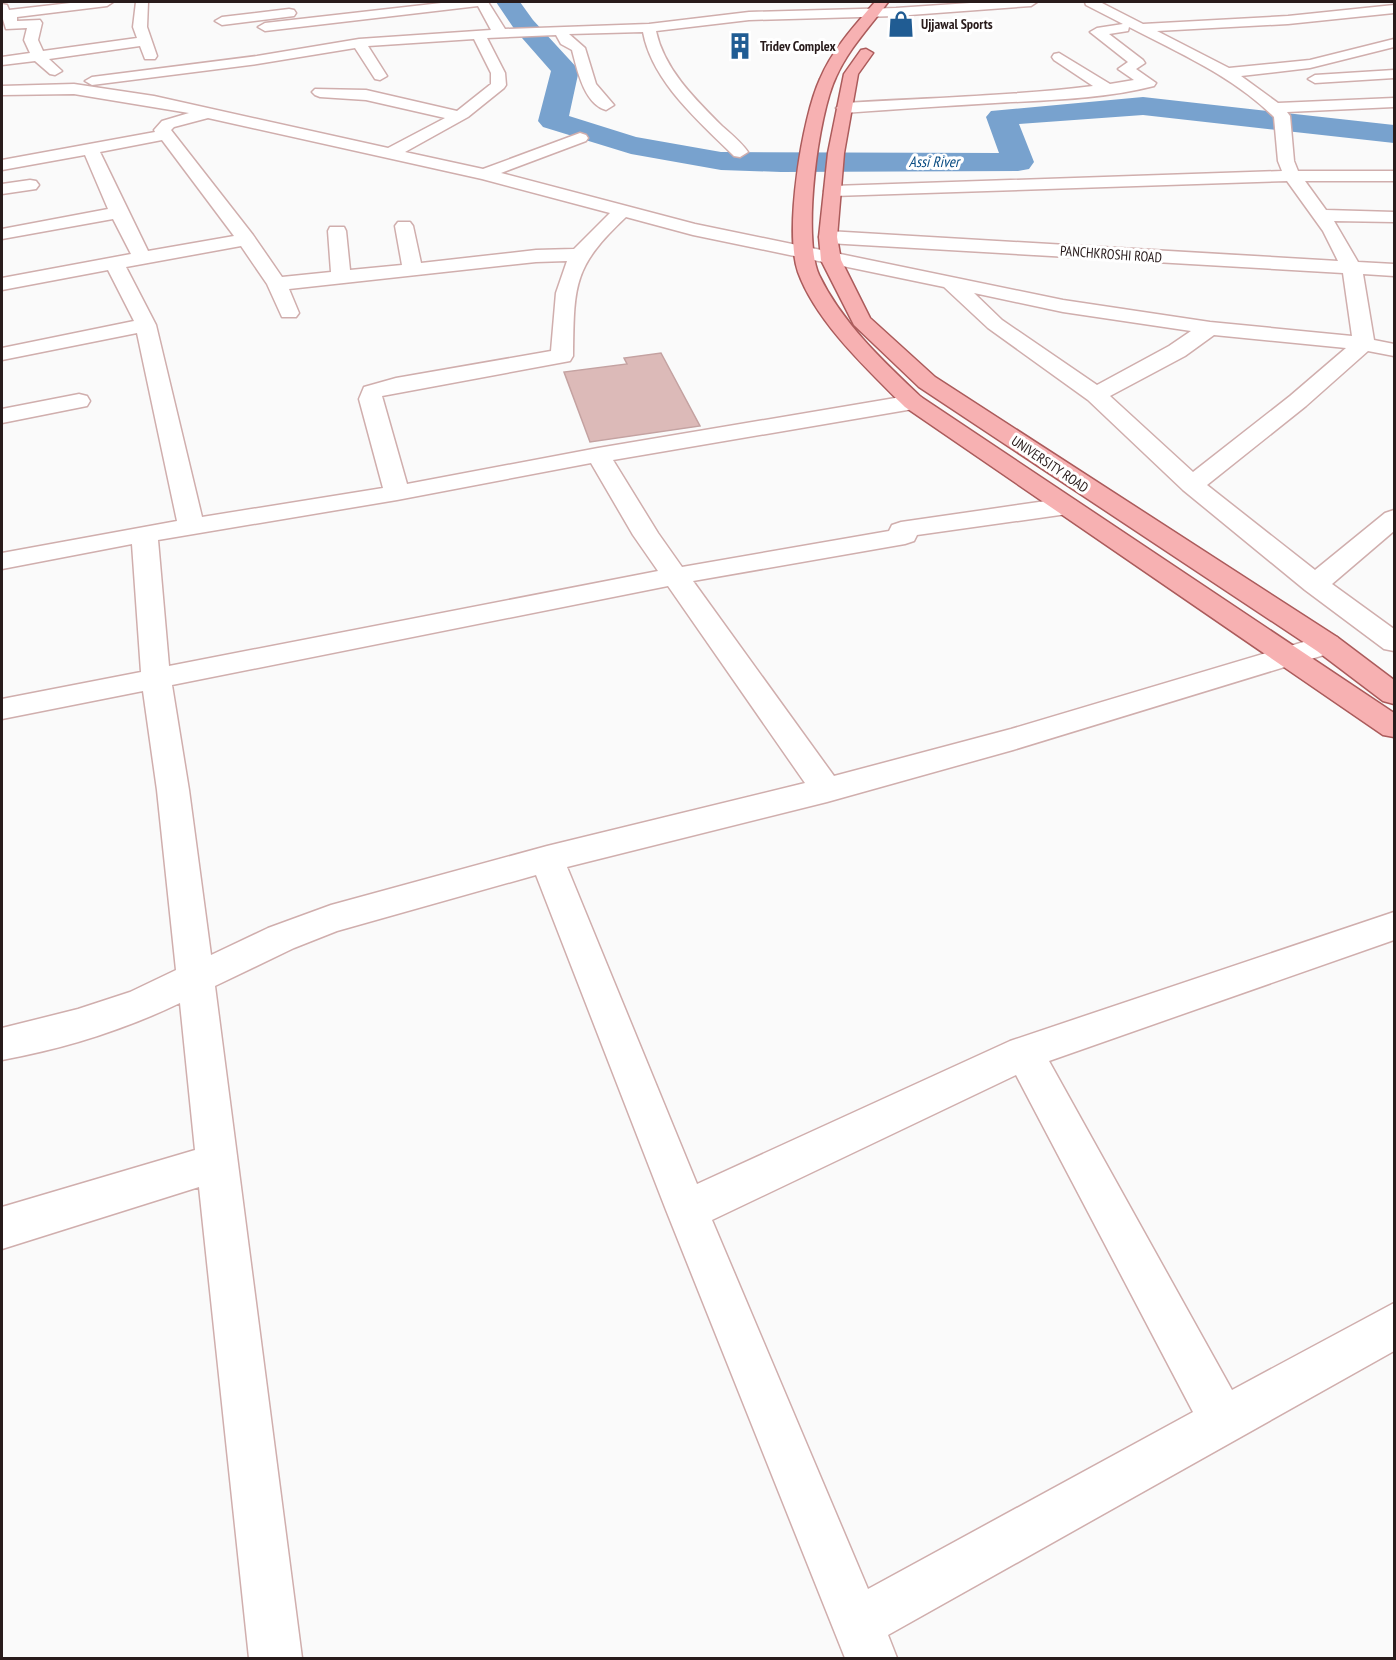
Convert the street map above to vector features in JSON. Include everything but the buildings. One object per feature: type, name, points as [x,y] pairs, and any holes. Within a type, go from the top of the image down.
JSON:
[{"type":"main road","points":[[878,7],[828,78],[818,101],[808,171],[802,252],[807,271],[829,309],[874,364],[913,402],[1395,727]]},
{"type":"main road","points":[[829,248],[836,153],[850,74],[899,7]]},
{"type":"main road","name":"UNIVERSITY ROAD","points":[[829,248],[861,321],[927,382],[1327,645],[1394,692]]},
{"type":"street","points":[[6,18],[107,2]]},
{"type":"street","points":[[142,2],[139,32],[150,56]]},
{"type":"street","points":[[265,27],[426,4],[473,2],[483,3],[500,33]]},
{"type":"street","points":[[74,88],[85,82],[103,79],[257,60],[359,44],[478,34],[649,28],[749,16],[878,7],[1031,2]]},
{"type":"street","points":[[1091,2],[1131,28],[1227,73],[1280,116],[1286,161],[1292,176],[1321,215],[1352,268],[1364,344]]},
{"type":"street","points":[[343,3],[353,7],[359,15]]},
{"type":"street","points":[[230,34],[220,16],[281,7],[309,10]]},
{"type":"street","points":[[844,108],[999,98],[1034,98],[1110,90],[1149,83],[1125,69],[1138,63],[1098,32],[1131,28],[1299,19],[1395,9]]},
{"type":"street","points":[[603,13],[610,29]]},
{"type":"street","points":[[6,18],[35,23],[32,35],[39,57],[74,88]]},
{"type":"street","points":[[649,28],[649,39],[654,49],[688,101],[740,152]]},
{"type":"street","points":[[553,30],[578,48],[589,85],[606,105]]},
{"type":"street","points":[[2,60],[39,57],[139,32]]},
{"type":"street","points":[[32,35],[51,34]]},
{"type":"street","points":[[388,154],[458,116],[491,95],[499,85],[498,73],[478,34]]},
{"type":"street","points":[[1227,73],[1283,68],[1395,43]]},
{"type":"street","points":[[359,44],[380,76]]},
{"type":"street","points":[[244,47],[257,60]]},
{"type":"street","points":[[1059,57],[1110,90]]},
{"type":"street","points":[[1283,68],[1332,105]]},
{"type":"street","points":[[1300,80],[1395,74]]},
{"type":"street","points":[[2,90],[74,88],[209,113],[484,174],[621,212],[802,252],[829,248],[949,282],[1063,306],[1210,328],[1364,344],[1395,350]]},
{"type":"street","points":[[320,92],[366,95],[458,116]]},
{"type":"street","points":[[1280,116],[1332,105],[1395,102]]},
{"type":"street","points":[[1366,103],[1389,118]]},
{"type":"street","points":[[209,113],[164,127],[162,130],[246,239],[277,284],[289,313]]},
{"type":"street","points":[[2,165],[164,135]]},
{"type":"street","points":[[484,174],[580,138]]},
{"type":"street","points":[[91,150],[119,213],[142,257]]},
{"type":"street","points":[[834,185],[1395,176]]},
{"type":"street","points":[[2,189],[30,185]]},
{"type":"street","points":[[396,494],[370,399],[372,392],[396,385],[562,356],[566,292],[571,271],[594,238],[621,212]]},
{"type":"street","points":[[2,234],[119,213]]},
{"type":"street","points":[[1321,215],[1395,218]]},
{"type":"street","points":[[404,226],[413,269]]},
{"type":"street","points":[[336,231],[341,277]]},
{"type":"street","points":[[2,284],[246,239]]},
{"type":"street","name":"PANCHKROSHI ROAD","points":[[829,248],[1395,270]]},
{"type":"street","points":[[277,284],[536,256],[581,255]]},
{"type":"street","points":[[114,262],[146,325],[191,527]]},
{"type":"street","points":[[949,282],[995,324],[1095,395],[1192,484],[1315,584],[1395,642]]},
{"type":"street","points":[[2,354],[146,325]]},
{"type":"street","points":[[1095,395],[1177,351],[1210,328]]},
{"type":"street","points":[[1192,484],[1298,401],[1364,344]]},
{"type":"street","points":[[2,416],[79,400]]},
{"type":"street","points":[[2,561],[145,534],[396,494],[598,454],[913,402]]},
{"type":"street","points":[[598,454],[646,535],[827,790]]},
{"type":"street","points":[[2,709],[675,576],[903,533],[1067,506]]},
{"type":"street","points":[[1315,584],[1395,518]]},
{"type":"street","points":[[145,534],[146,598],[154,678],[173,790],[276,1659]]},
{"type":"street","points":[[2,1044],[78,1025],[141,1004],[281,938],[331,919],[547,859],[827,790],[1013,740],[1327,645]]},
{"type":"street","points":[[547,859],[687,1210],[864,1641],[1222,1421],[1395,1326]]},
{"type":"street","points":[[687,1210],[1024,1053],[1395,926]]},
{"type":"street","points":[[1024,1053],[1222,1421]]},
{"type":"street","points":[[2,1228],[218,1162]]},
{"type":"waterway","name":"Assi River","points":[[508,2],[524,25],[565,70],[553,121],[631,145],[721,161],[1018,162],[1001,117],[1143,106],[1394,134]]},
{"type":"place","name":"Ujjawal Sports","points":[[901,24]]},
{"type":"place","name":"Tridev Complex","points":[[740,46]]}]
